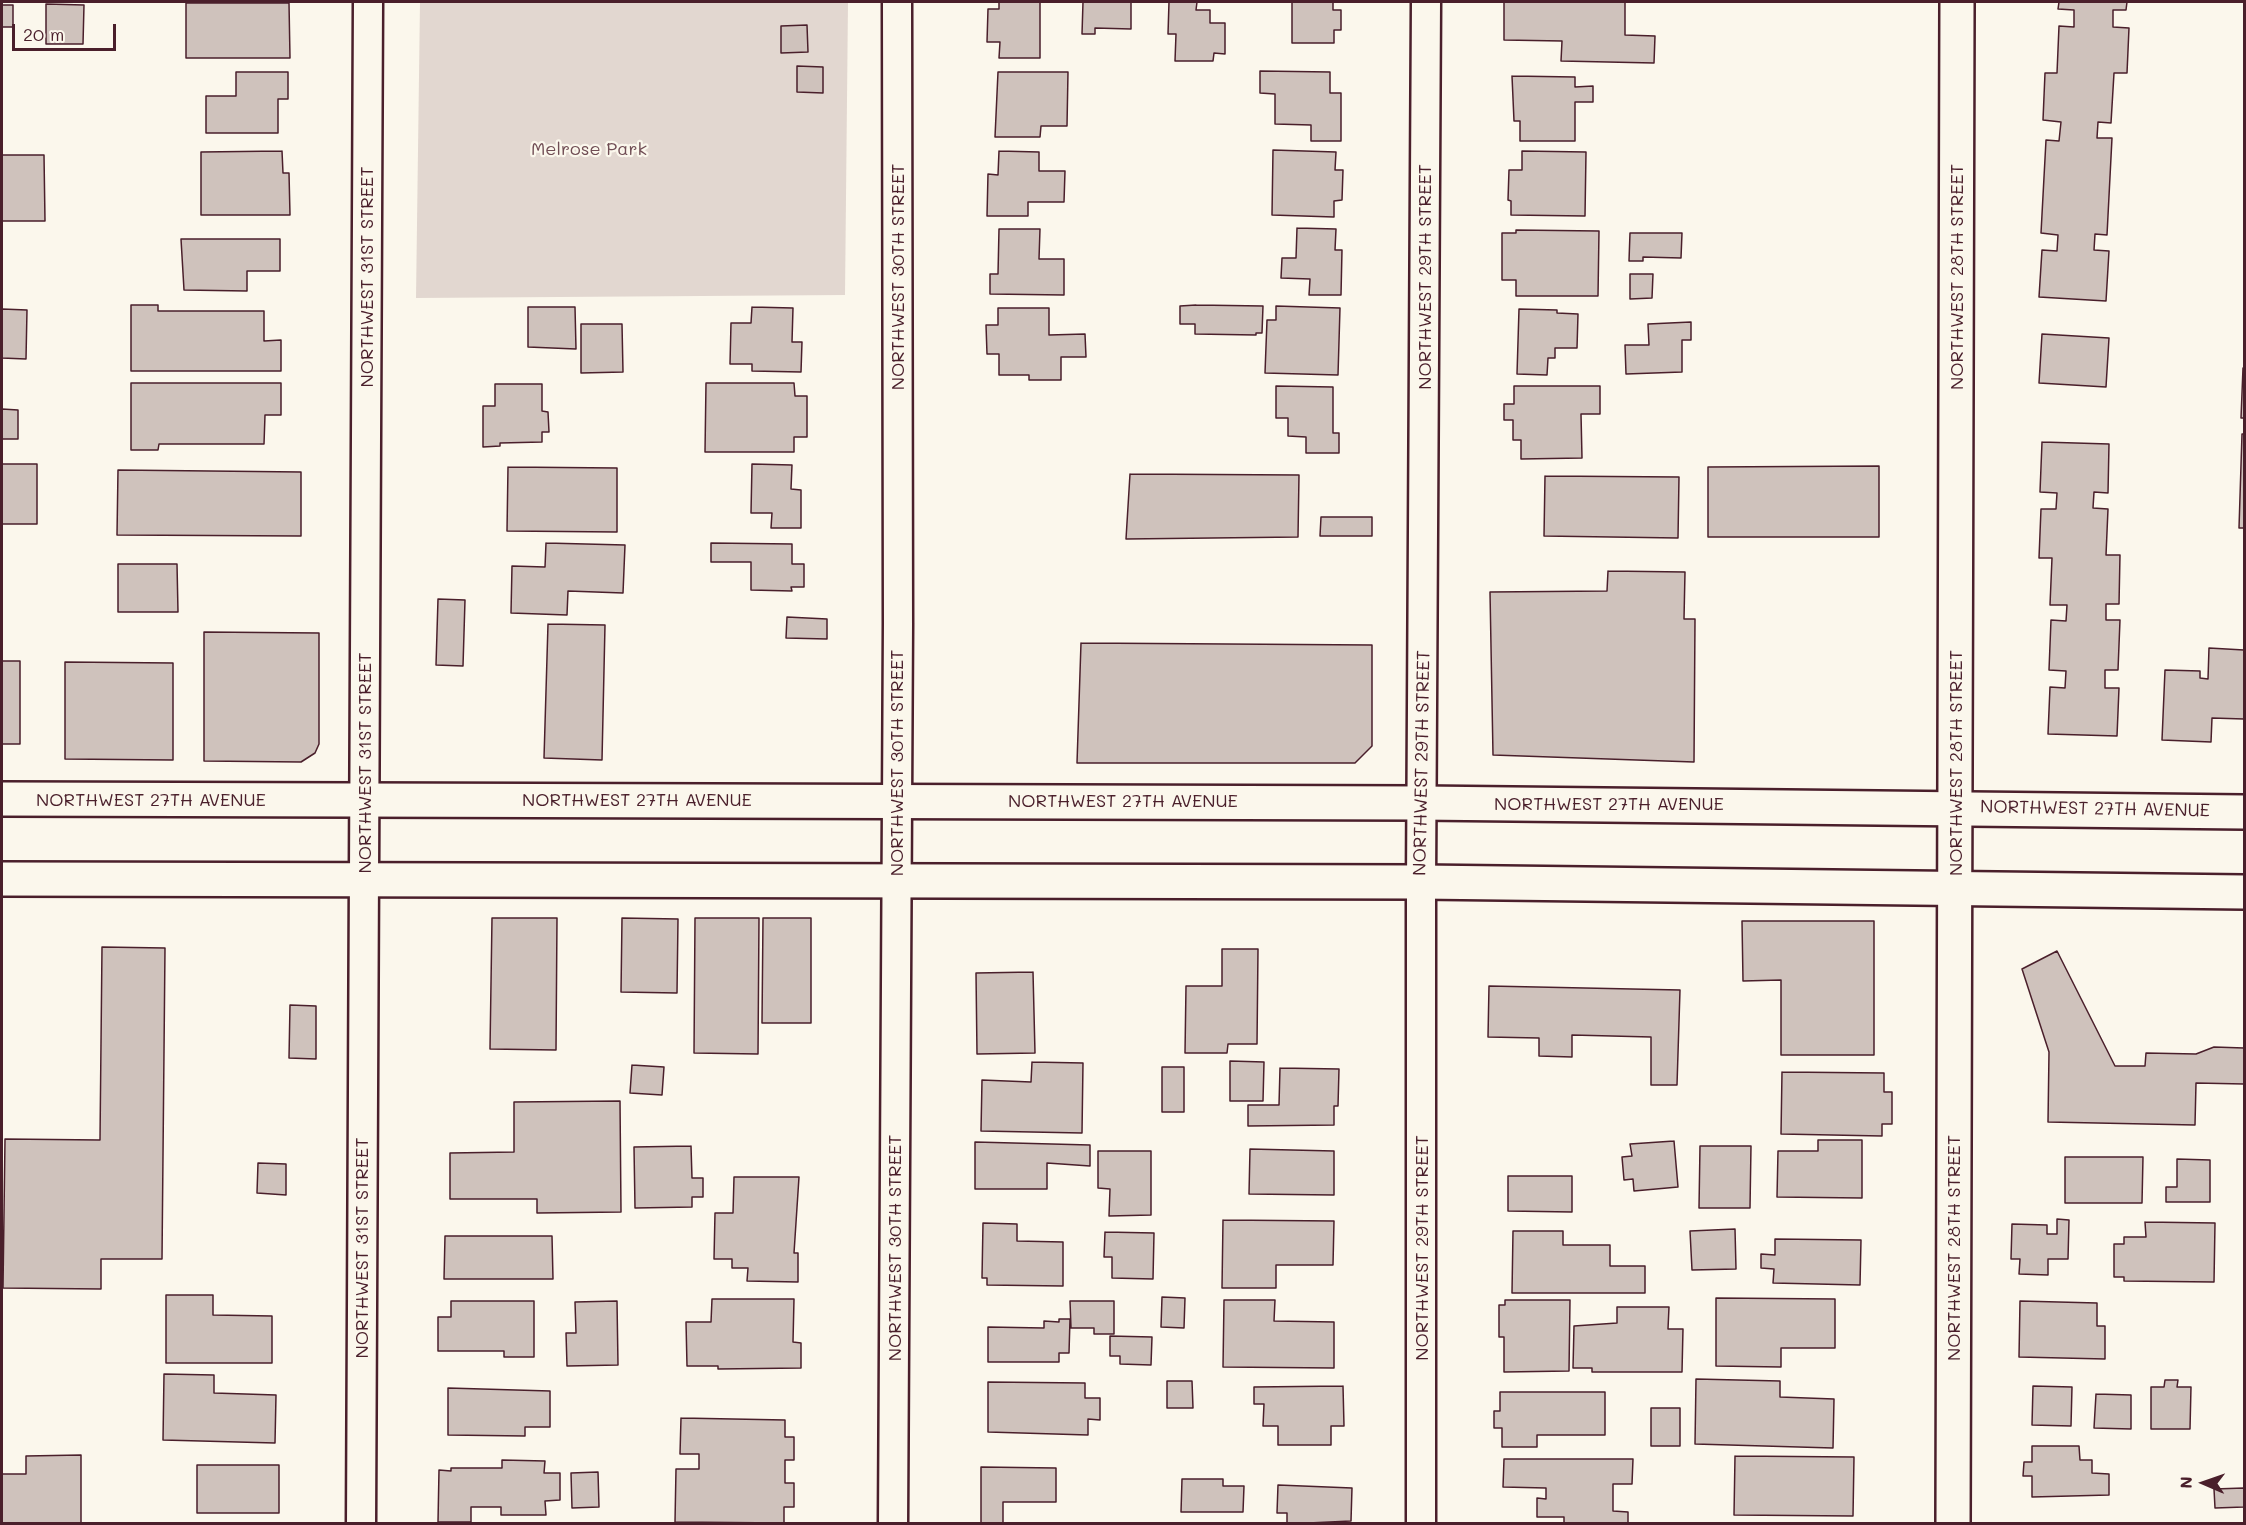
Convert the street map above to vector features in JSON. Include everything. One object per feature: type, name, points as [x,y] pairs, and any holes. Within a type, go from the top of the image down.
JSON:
[{"type":"main road","name":"NORTHWEST 28TH STREET","points":[[1953,1524],[1958,2]]},
{"type":"main road","name":"NORTHWEST 27TH AVENUE","points":[[2,799],[1421,802],[2244,812]]},
{"type":"main road","points":[[2,879],[1421,882],[2244,891]]},
{"type":"street","name":"NORTHWEST 31ST STREET","points":[[361,1524],[368,2]]},
{"type":"street","name":"NORTHWEST 30TH STREET","points":[[893,1524],[897,800],[897,2]]},
{"type":"street","name":"NORTHWEST 29TH STREET","points":[[1421,1524],[1421,802],[1426,2]]},
{"type":"green space","name":"Melrose Park","points":[[420,2],[848,2],[845,295],[416,298]]},
{"type":"building","points":[[999,2],[1040,2],[1040,58],[999,58],[1000,42],[987,42],[988,9],[999,9]]},
{"type":"building","points":[[1083,2],[1131,2],[1131,29],[1095,28],[1095,34],[1082,34]]},
{"type":"building","points":[[1169,2],[1197,2],[1196,10],[1210,10],[1210,23],[1225,23],[1225,54],[1214,53],[1213,61],[1175,61],[1176,34],[1168,34]]},
{"type":"building","points":[[1292,2],[1333,2],[1333,10],[1341,10],[1341,30],[1334,30],[1334,43],[1292,43]]},
{"type":"building","points":[[1504,2],[1625,2],[1625,35],[1655,36],[1654,63],[1561,61],[1562,41],[1504,40]]},
{"type":"building","points":[[2059,2],[2127,2],[2126,10],[2113,10],[2113,27],[2129,28],[2127,73],[2114,73],[2111,123],[2098,122],[2097,138],[2112,138],[2107,235],[2095,234],[2094,250],[2109,251],[2106,301],[2039,297],[2042,250],[2057,251],[2058,235],[2041,233],[2046,140],[2059,141],[2061,122],[2043,120],[2045,73],[2057,73],[2059,26],[2074,27],[2074,10],[2058,9]]},
{"type":"building","points":[[186,3],[289,3],[290,58],[186,58]]},
{"type":"building","points":[[46,4],[84,5],[83,44],[46,44]]},
{"type":"building","points":[[2,5],[13,5],[13,27],[2,27]]},
{"type":"building","points":[[807,25],[808,52],[781,53],[781,26]]},
{"type":"building","points":[[797,66],[823,67],[823,93],[797,92]]},
{"type":"building","points":[[1260,71],[1330,72],[1330,93],[1341,93],[1341,141],[1311,141],[1311,125],[1275,124],[1275,94],[1260,93]]},
{"type":"building","points":[[236,72],[288,72],[288,99],[278,99],[278,133],[206,133],[206,96],[236,96]]},
{"type":"building","points":[[998,72],[1068,72],[1067,126],[1041,126],[1040,137],[995,137]]},
{"type":"building","points":[[1512,76],[1575,77],[1575,87],[1593,86],[1593,102],[1575,102],[1575,141],[1520,141],[1520,121],[1514,121]]},
{"type":"building","points":[[1273,150],[1336,152],[1335,170],[1343,170],[1342,200],[1334,201],[1334,217],[1272,215]]},
{"type":"building","points":[[282,151],[283,173],[289,173],[290,215],[201,215],[201,152]]},
{"type":"building","points":[[999,151],[1039,152],[1039,171],[1065,171],[1064,202],[1028,202],[1028,216],[987,216],[988,174],[998,175]]},
{"type":"building","points":[[1522,151],[1586,152],[1585,216],[1511,215],[1511,201],[1508,200],[1509,170],[1522,170]]},
{"type":"building","points":[[2,155],[44,155],[45,221],[2,221]]},
{"type":"building","points":[[1297,228],[1336,229],[1335,250],[1342,250],[1341,295],[1309,295],[1310,279],[1281,278],[1282,258],[1296,258]]},
{"type":"building","points":[[999,229],[1040,229],[1039,259],[1064,259],[1064,295],[990,294],[990,274],[998,274]]},
{"type":"building","points":[[1516,230],[1599,231],[1598,296],[1516,296],[1516,280],[1502,280],[1502,233],[1516,233]]},
{"type":"building","points":[[1630,233],[1682,233],[1681,258],[1643,257],[1643,261],[1629,261]]},
{"type":"building","points":[[181,239],[280,239],[280,271],[247,271],[247,291],[184,290]]},
{"type":"building","points":[[1630,274],[1653,274],[1652,298],[1630,299]]},
{"type":"building","points":[[131,305],[158,305],[158,311],[264,311],[264,341],[281,340],[281,371],[131,371]]},
{"type":"building","points":[[1180,306],[1263,306],[1262,333],[1256,333],[1256,335],[1195,334],[1195,324],[1180,324]]},
{"type":"building","points":[[1276,306],[1340,308],[1338,375],[1265,373],[1267,320],[1276,320]]},
{"type":"building","points":[[528,307],[575,307],[576,349],[528,347]]},
{"type":"building","points":[[752,307],[793,308],[792,342],[802,342],[801,372],[752,371],[752,364],[730,364],[731,323],[751,323]]},
{"type":"building","points":[[998,308],[1049,308],[1049,335],[1085,334],[1086,357],[1061,357],[1061,380],[1029,380],[1029,375],[999,375],[999,354],[987,354],[986,325],[998,325]]},
{"type":"building","points":[[2,309],[27,310],[26,359],[2,358]]},
{"type":"building","points":[[1519,309],[1557,310],[1557,313],[1578,314],[1577,348],[1555,348],[1555,358],[1548,358],[1547,375],[1517,374]]},
{"type":"building","points":[[1691,322],[1691,340],[1682,340],[1682,372],[1626,374],[1625,345],[1649,345],[1648,324]]},
{"type":"building","points":[[581,324],[622,324],[623,372],[581,373]]},
{"type":"building","points":[[2042,334],[2109,338],[2106,387],[2039,383]]},
{"type":"building","points":[[2243,368],[2244,418],[2241,418]]},
{"type":"building","points":[[131,383],[281,383],[281,415],[265,415],[264,444],[159,444],[158,450],[131,450]]},
{"type":"building","points":[[706,383],[794,383],[795,396],[807,396],[807,437],[794,437],[794,452],[705,452]]},
{"type":"building","points":[[495,384],[542,384],[542,411],[548,412],[549,432],[542,432],[542,442],[500,443],[500,446],[483,447],[483,406],[495,406]]},
{"type":"building","points":[[1276,386],[1333,387],[1333,433],[1339,433],[1339,453],[1306,453],[1306,437],[1288,436],[1288,418],[1276,418]]},
{"type":"building","points":[[1514,386],[1600,386],[1600,414],[1581,414],[1582,458],[1521,459],[1521,440],[1513,440],[1513,420],[1504,420],[1504,404],[1514,404]]},
{"type":"building","points":[[2,409],[18,410],[18,439],[2,439]]},
{"type":"building","points":[[2242,434],[2244,434],[2244,528],[2239,528]]},
{"type":"building","points":[[2042,442],[2109,444],[2108,493],[2094,492],[2093,508],[2108,509],[2106,555],[2120,555],[2119,604],[2106,604],[2106,620],[2120,620],[2118,670],[2105,670],[2105,688],[2119,688],[2117,736],[2048,734],[2050,687],[2065,688],[2066,671],[2049,670],[2051,620],[2066,621],[2067,605],[2050,605],[2052,558],[2039,558],[2041,509],[2056,509],[2057,493],[2040,492]]},
{"type":"building","points":[[2,464],[37,464],[37,524],[2,524]]},
{"type":"building","points":[[752,464],[792,465],[791,489],[801,490],[801,528],[771,528],[772,513],[751,513]]},
{"type":"building","points":[[1879,466],[1879,537],[1708,537],[1708,467]]},
{"type":"building","points":[[508,467],[617,468],[617,532],[507,531]]},
{"type":"building","points":[[118,470],[301,472],[301,536],[117,535]]},
{"type":"building","points":[[1130,474],[1299,475],[1298,537],[1126,539]]},
{"type":"building","points":[[1545,476],[1679,477],[1678,538],[1544,536]]},
{"type":"building","points":[[1321,517],[1372,517],[1372,536],[1320,536]]},
{"type":"building","points":[[546,543],[625,545],[623,593],[568,591],[567,615],[511,613],[512,566],[545,567]]},
{"type":"building","points":[[711,543],[792,544],[792,564],[804,564],[804,587],[791,587],[792,591],[751,590],[751,562],[711,562]]},
{"type":"building","points":[[118,564],[177,564],[178,612],[118,612]]},
{"type":"building","points":[[1608,571],[1685,572],[1684,619],[1695,619],[1694,762],[1493,755],[1490,592],[1607,591]]},
{"type":"building","points":[[438,599],[465,600],[463,666],[436,665]]},
{"type":"building","points":[[787,617],[827,619],[827,639],[786,638]]},
{"type":"building","points":[[548,624],[605,625],[602,760],[544,758]]},
{"type":"building","points":[[204,632],[319,633],[319,744],[315,753],[301,762],[204,761]]},
{"type":"building","points":[[1081,643],[1372,645],[1372,746],[1355,763],[1077,763]]},
{"type":"building","points":[[2209,648],[2244,650],[2244,719],[2212,718],[2211,742],[2162,740],[2165,670],[2200,671],[2200,678],[2208,679]]},
{"type":"building","points":[[2,661],[20,661],[20,744],[2,744]]},
{"type":"building","points":[[65,662],[173,663],[173,760],[65,759]]},
{"type":"building","points":[[492,918],[557,918],[556,1050],[490,1049]]},
{"type":"building","points":[[622,918],[678,919],[677,993],[621,992]]},
{"type":"building","points":[[695,918],[759,918],[758,1054],[694,1053]]},
{"type":"building","points":[[763,918],[811,918],[811,1023],[762,1023]]},
{"type":"building","points":[[1742,921],[1874,921],[1874,1055],[1781,1055],[1781,980],[1743,981]]},
{"type":"building","points":[[102,947],[165,948],[162,1259],[101,1259],[101,1289],[3,1288],[5,1139],[100,1140]]},
{"type":"building","points":[[1222,949],[1258,949],[1257,1044],[1228,1044],[1227,1053],[1185,1053],[1186,986],[1222,986]]},
{"type":"building","points":[[2057,951],[2115,1066],[2145,1066],[2146,1053],[2196,1054],[2214,1047],[2244,1048],[2244,1084],[2196,1083],[2195,1125],[2048,1122],[2049,1052],[2022,969]]},
{"type":"building","points":[[1033,972],[1035,1053],[977,1054],[976,973]]},
{"type":"building","points":[[1489,986],[1680,990],[1677,1085],[1651,1085],[1651,1037],[1572,1035],[1572,1057],[1539,1056],[1539,1038],[1488,1037]]},
{"type":"building","points":[[290,1005],[316,1006],[316,1059],[289,1058]]},
{"type":"building","points":[[1230,1061],[1264,1062],[1263,1101],[1230,1101]]},
{"type":"building","points":[[1032,1062],[1083,1063],[1082,1133],[981,1131],[982,1080],[1031,1082]]},
{"type":"building","points":[[632,1065],[664,1067],[662,1095],[630,1093]]},
{"type":"building","points":[[1162,1067],[1184,1067],[1184,1112],[1162,1112]]},
{"type":"building","points":[[1280,1068],[1339,1069],[1338,1106],[1334,1106],[1334,1125],[1248,1126],[1248,1105],[1279,1105]]},
{"type":"building","points":[[1782,1072],[1884,1073],[1884,1092],[1892,1092],[1892,1124],[1882,1124],[1882,1136],[1781,1134]]},
{"type":"building","points":[[620,1101],[621,1212],[537,1213],[537,1199],[450,1199],[450,1153],[514,1152],[514,1102]]},
{"type":"building","points":[[1818,1140],[1862,1140],[1862,1198],[1777,1197],[1778,1151],[1818,1151]]},
{"type":"building","points":[[1674,1141],[1678,1187],[1634,1191],[1633,1179],[1624,1180],[1622,1157],[1632,1156],[1630,1144]]},
{"type":"building","points":[[975,1142],[1090,1145],[1090,1166],[1047,1163],[1047,1189],[975,1189]]},
{"type":"building","points":[[691,1146],[692,1178],[703,1178],[703,1197],[692,1197],[692,1207],[635,1208],[634,1147]]},
{"type":"building","points":[[1700,1146],[1751,1146],[1750,1208],[1699,1208]]},
{"type":"building","points":[[1250,1149],[1334,1151],[1334,1195],[1249,1194]]},
{"type":"building","points":[[1098,1151],[1151,1151],[1151,1215],[1109,1216],[1110,1189],[1098,1188]]},
{"type":"building","points":[[2065,1157],[2143,1157],[2142,1203],[2065,1203]]},
{"type":"building","points":[[2177,1159],[2210,1160],[2210,1202],[2166,1202],[2166,1187],[2177,1187]]},
{"type":"building","points":[[258,1163],[286,1164],[286,1195],[257,1193]]},
{"type":"building","points":[[1508,1176],[1572,1176],[1572,1212],[1508,1211]]},
{"type":"building","points":[[734,1177],[799,1177],[794,1253],[798,1253],[798,1282],[747,1281],[748,1268],[732,1268],[732,1259],[714,1259],[715,1213],[733,1213]]},
{"type":"building","points":[[2057,1219],[2069,1220],[2068,1259],[2048,1259],[2048,1275],[2019,1274],[2020,1259],[2011,1259],[2012,1224],[2047,1225],[2047,1234],[2057,1234]]},
{"type":"building","points":[[1223,1220],[1334,1221],[1333,1265],[1276,1265],[1276,1288],[1222,1288]]},
{"type":"building","points":[[2145,1222],[2215,1223],[2214,1282],[2124,1281],[2124,1277],[2114,1277],[2114,1244],[2124,1244],[2124,1237],[2146,1237]]},
{"type":"building","points":[[983,1223],[1017,1224],[1017,1241],[1063,1242],[1063,1286],[987,1285],[987,1278],[982,1278]]},
{"type":"building","points":[[1735,1229],[1736,1269],[1692,1270],[1690,1231]]},
{"type":"building","points":[[1513,1231],[1563,1231],[1563,1245],[1610,1245],[1610,1266],[1645,1266],[1645,1293],[1512,1293]]},
{"type":"building","points":[[1105,1232],[1154,1233],[1153,1279],[1112,1278],[1112,1257],[1104,1257]]},
{"type":"building","points":[[445,1236],[552,1236],[553,1279],[444,1279]]},
{"type":"building","points":[[1775,1239],[1861,1240],[1860,1285],[1773,1283],[1774,1269],[1761,1268],[1761,1254],[1775,1255]]},
{"type":"building","points":[[166,1295],[213,1295],[213,1315],[272,1316],[272,1363],[166,1363]]},
{"type":"building","points":[[1162,1297],[1185,1298],[1184,1328],[1161,1327]]},
{"type":"building","points":[[1716,1298],[1835,1299],[1835,1348],[1781,1348],[1781,1367],[1716,1366]]},
{"type":"building","points":[[712,1299],[794,1299],[793,1342],[801,1343],[801,1368],[718,1369],[718,1366],[687,1366],[686,1322],[711,1322]]},
{"type":"building","points":[[1224,1300],[1275,1300],[1274,1321],[1334,1322],[1334,1368],[1223,1367]]},
{"type":"building","points":[[1505,1300],[1570,1300],[1569,1371],[1504,1372],[1504,1337],[1499,1337],[1499,1305],[1505,1305]]},
{"type":"building","points":[[451,1301],[534,1301],[534,1357],[504,1357],[504,1351],[438,1351],[438,1317],[451,1317]]},
{"type":"building","points":[[617,1301],[618,1365],[567,1366],[566,1333],[576,1333],[575,1302]]},
{"type":"building","points":[[1070,1301],[1114,1301],[1114,1334],[1094,1334],[1094,1328],[1071,1328]]},
{"type":"building","points":[[2020,1301],[2097,1303],[2097,1326],[2105,1326],[2105,1359],[2019,1357]]},
{"type":"building","points":[[1617,1307],[1669,1307],[1668,1329],[1683,1329],[1682,1372],[1592,1372],[1592,1368],[1573,1368],[1574,1326],[1617,1323]]},
{"type":"building","points":[[1059,1319],[1070,1319],[1069,1353],[1059,1353],[1059,1362],[988,1362],[988,1327],[1044,1328],[1044,1321],[1059,1322]]},
{"type":"building","points":[[1110,1336],[1152,1337],[1151,1365],[1120,1364],[1120,1356],[1110,1356]]},
{"type":"building","points":[[164,1374],[214,1375],[214,1393],[276,1395],[275,1443],[163,1440]]},
{"type":"building","points":[[1696,1379],[1780,1381],[1780,1397],[1834,1399],[1833,1448],[1695,1444]]},
{"type":"building","points":[[2165,1380],[2178,1380],[2177,1387],[2191,1387],[2190,1429],[2151,1429],[2151,1387],[2164,1387]]},
{"type":"building","points":[[1167,1381],[1192,1381],[1193,1408],[1167,1408]]},
{"type":"building","points":[[988,1382],[1085,1383],[1085,1398],[1100,1398],[1100,1420],[1088,1419],[1088,1435],[988,1432]]},
{"type":"building","points":[[1343,1386],[1344,1426],[1331,1426],[1331,1445],[1278,1445],[1278,1426],[1263,1426],[1264,1404],[1254,1404],[1254,1387]]},
{"type":"building","points":[[2033,1386],[2072,1387],[2071,1426],[2032,1425]]},
{"type":"building","points":[[448,1388],[550,1391],[550,1427],[525,1427],[525,1436],[448,1435]]},
{"type":"building","points":[[1500,1392],[1605,1392],[1605,1435],[1537,1435],[1537,1447],[1502,1447],[1502,1428],[1494,1428],[1494,1411],[1500,1411]]},
{"type":"building","points":[[2096,1394],[2131,1395],[2131,1429],[2094,1428]]},
{"type":"building","points":[[1651,1408],[1680,1408],[1680,1446],[1651,1446]]},
{"type":"building","points":[[681,1418],[785,1420],[785,1437],[794,1437],[794,1460],[785,1460],[785,1483],[794,1483],[794,1507],[784,1507],[784,1523],[675,1522],[676,1469],[699,1469],[699,1454],[680,1454]]},
{"type":"building","points":[[2032,1446],[2079,1446],[2080,1460],[2092,1460],[2092,1473],[2109,1474],[2109,1495],[2032,1497],[2032,1476],[2023,1476],[2024,1462],[2032,1462]]},
{"type":"building","points":[[81,1455],[81,1523],[2,1523],[2,1474],[26,1474],[26,1456]]},
{"type":"building","points":[[1735,1456],[1854,1457],[1853,1516],[1734,1515]]},
{"type":"building","points":[[1504,1459],[1633,1459],[1632,1484],[1613,1484],[1613,1511],[1628,1512],[1628,1524],[1564,1524],[1564,1517],[1537,1517],[1537,1498],[1546,1499],[1546,1488],[1503,1487]]},
{"type":"building","points":[[502,1460],[545,1461],[544,1473],[560,1473],[560,1500],[545,1501],[546,1515],[501,1515],[501,1507],[471,1507],[471,1522],[438,1522],[439,1470],[502,1468]]},
{"type":"building","points":[[197,1465],[279,1465],[279,1513],[197,1513]]},
{"type":"building","points":[[981,1467],[1056,1468],[1056,1502],[1003,1502],[1003,1523],[981,1523]]},
{"type":"building","points":[[598,1472],[599,1507],[572,1508],[571,1473]]},
{"type":"building","points":[[1182,1479],[1223,1479],[1223,1486],[1244,1486],[1243,1512],[1181,1512]]},
{"type":"building","points":[[1278,1485],[1352,1488],[1351,1521],[1287,1524],[1287,1513],[1277,1513]]},
{"type":"building","points":[[2244,1488],[2244,1507],[2215,1508],[2214,1489]]}]
